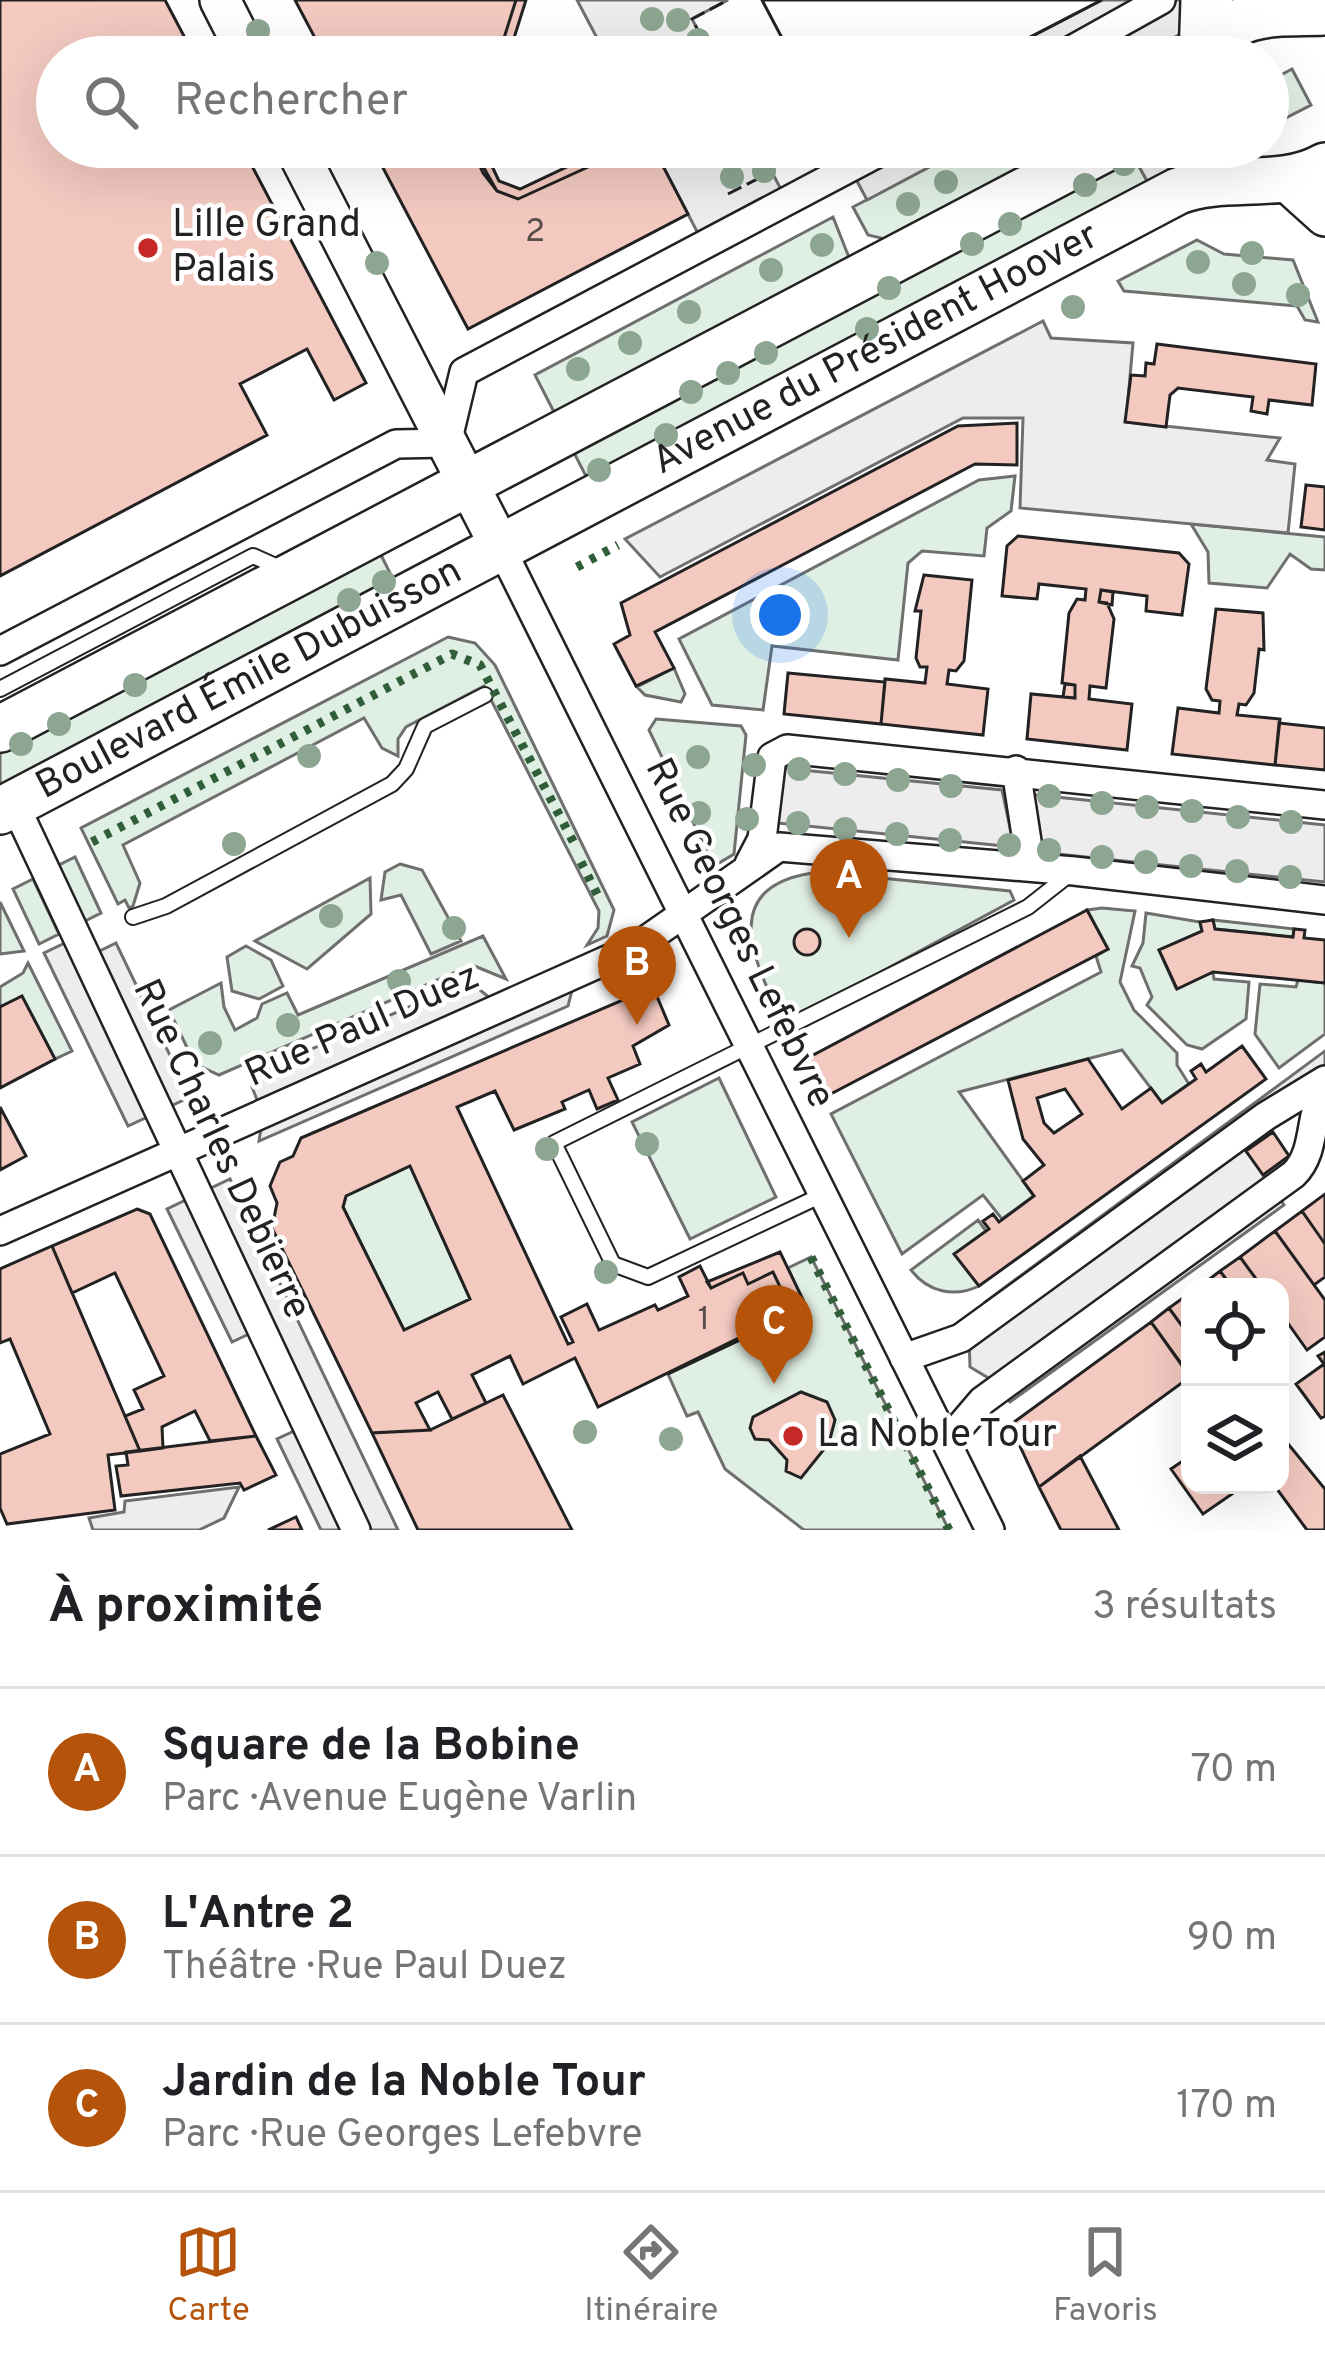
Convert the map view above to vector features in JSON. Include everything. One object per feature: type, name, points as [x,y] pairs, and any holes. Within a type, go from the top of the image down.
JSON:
[{"type":"main road","points":[[220,0],[238,36]]},
{"type":"main road","points":[[1219,28],[1266,11],[1317,16]]},
{"type":"main road","points":[[306,168],[500,546]]},
{"type":"main road","name":"Avenue du Président Hoover","points":[[467,484],[1068,168]]},
{"type":"main road","points":[[1239,168],[1290,174],[1325,216]]},
{"type":"main road","name":"Avenue du Président Hoover","points":[[500,546],[1178,191],[1290,174]]},
{"type":"main road","name":"Boulevard Émile Dubuisson","points":[[0,729],[467,484]]},
{"type":"main road","name":"Boulevard Émile Dubuisson","points":[[7,807],[500,546]]},
{"type":"street","points":[[1116,36],[1161,0]]},
{"type":"street","points":[[0,651],[396,444],[447,443],[464,372],[849,168]]},
{"type":"street","name":"Rue Georges Lefebvre","points":[[500,546],[688,914],[990,1530]]},
{"type":"street","points":[[747,867],[762,839],[768,771],[778,751],[1016,770],[1325,805]]},
{"type":"street","points":[[1016,770],[1031,867]]},
{"type":"street","name":"Rue Charles Debierre","points":[[7,807],[356,1530]]},
{"type":"street","name":"Rue Paul Duez","points":[[0,1231],[616,956],[688,914],[766,852],[796,847],[1325,899]]},
{"type":"street","points":[[904,1358],[961,1338],[1266,1115],[1325,1084]]},
{"type":"street","points":[[946,1442],[982,1401],[1294,1174],[1309,1151],[1314,1111],[1325,1084]]},
{"type":"street","points":[[1266,1115],[1290,1124],[1309,1151]]},
{"type":"lane","points":[[0,689],[253,556],[292,574]]},
{"type":"lane","points":[[133,917],[166,906],[392,784],[406,769],[425,726],[485,695]]},
{"type":"lane","points":[[822,1195],[648,1277],[613,1264],[554,1143],[1028,907],[1074,871]]},
{"type":"green space","points":[[1289,71],[1311,105],[1289,116]]},
{"type":"green space","points":[[927,168],[1026,168],[889,240],[868,235],[853,207]]},
{"type":"green space","points":[[1101,168],[1140,168],[1151,188],[590,484],[571,447]]},
{"type":"green space","points":[[833,217],[850,260],[555,414],[535,375]]},
{"type":"green space","points":[[1197,240],[1224,254],[1293,260],[1318,322],[1305,320],[1297,306],[1124,291],[1118,281]]},
{"type":"green space","points":[[1015,476],[1011,511],[987,528],[984,556],[922,551],[908,563],[898,660],[772,646],[763,710],[712,705],[679,639],[979,480]]},
{"type":"green space","points":[[1191,524],[1325,537],[1325,570],[1311,569],[1290,554],[1267,588],[1209,583],[1208,552]]},
{"type":"green space","points":[[378,549],[396,585],[0,795],[0,747]]},
{"type":"green space","points":[[448,637],[475,643],[495,665],[614,910],[607,936],[587,945],[598,928],[599,911],[484,686],[406,727],[398,739],[398,756],[382,748],[364,718],[123,845],[140,883],[133,906],[129,908],[125,900],[118,904],[81,828]]},
{"type":"green space","points":[[674,668],[685,694],[681,702],[645,695],[637,687]]},
{"type":"green space","points":[[656,719],[741,726],[746,735],[734,854],[714,866],[649,730]]},
{"type":"green space","points":[[75,857],[101,913],[83,922],[57,866]]},
{"type":"green space","points":[[400,864],[422,870],[461,941],[431,954],[401,895],[381,900],[385,872]]},
{"type":"green space","points":[[821,872],[1010,891],[1014,900],[792,1020],[782,1018],[753,947],[751,925],[756,906],[768,890],[789,879]]},
{"type":"green space","points":[[370,878],[371,914],[307,969],[255,941]]},
{"type":"green space","points":[[33,879],[59,934],[39,944],[13,889]]},
{"type":"green space","points":[[0,902],[24,951],[0,954]]},
{"type":"green space","points":[[1087,910],[1135,911],[1120,982],[1134,1010],[1177,1053],[1177,1065],[1189,1084],[1162,1103],[1122,1050],[959,1092],[1034,1196],[1002,1219],[983,1195],[902,1254],[831,1114],[1101,972],[1096,956],[1108,949]]},
{"type":"green space","points":[[1146,913],[1200,922],[1202,931],[1159,950],[1176,988],[1213,972],[1214,979],[1249,982],[1246,1019],[1202,1049],[1187,1045],[1147,1005],[1152,997],[1140,968],[1132,966],[1143,943]]},
{"type":"green space","points":[[1213,920],[1294,929],[1293,937],[1215,929]]},
{"type":"green space","points":[[483,936],[506,979],[472,965],[219,1075],[195,1064],[169,1010],[221,983],[224,1007],[235,1030],[257,1018],[262,1004],[287,993],[298,1015]]},
{"type":"green space","points":[[246,946],[271,960],[283,986],[259,999],[232,991],[227,957]]},
{"type":"green space","points":[[28,963],[72,1051],[55,1059],[22,997],[0,1007],[0,987],[23,973]]},
{"type":"green space","points":[[1298,980],[1325,983],[1325,1034],[1279,1068],[1255,1034],[1260,984],[1296,987]]},
{"type":"green space","points":[[719,1078],[776,1197],[690,1239],[632,1122]]},
{"type":"green space","points":[[410,1166],[470,1299],[404,1330],[343,1207],[346,1196]]},
{"type":"green space","points":[[978,1220],[986,1231],[955,1254],[979,1286],[942,1291],[911,1270]]},
{"type":"green space","points":[[811,1257],[949,1530],[804,1530],[725,1469],[698,1412],[687,1416],[668,1374],[806,1309],[788,1268]]},
{"type":"shaded area","points":[[577,0],[728,0],[692,19],[701,36],[596,36]]},
{"type":"shaded area","points":[[1102,0],[1186,0],[1188,30],[1177,36],[1033,36]]},
{"type":"shaded area","points":[[664,168],[770,168],[787,201],[704,245]]},
{"type":"shaded area","points":[[850,168],[927,168],[867,200]]},
{"type":"shaded area","points":[[1140,168],[1189,168],[1151,188]]},
{"type":"shaded area","points":[[1043,321],[1051,338],[1133,343],[1126,422],[1280,438],[1267,460],[1295,464],[1288,533],[1020,508],[1023,418],[963,418],[660,577],[625,539]]},
{"type":"shaded area","points":[[782,768],[1002,790],[1014,847],[777,823]]},
{"type":"shaded area","points":[[1027,794],[1325,825],[1325,882],[1038,852]]},
{"type":"shaded area","points":[[65,943],[75,963],[116,943],[190,1097],[128,1126],[44,953]]},
{"type":"shaded area","points":[[576,975],[568,1006],[259,1141],[263,1115],[252,1087],[256,1073],[469,981],[502,1008]]},
{"type":"shaded area","points":[[1325,1051],[1325,1065],[1234,1132],[1284,1205],[1010,1402],[995,1382],[970,1367],[969,1336],[996,1318],[985,1302]]},
{"type":"shaded area","points":[[230,1179],[398,1530],[321,1530],[277,1439],[296,1430],[249,1334],[232,1342],[167,1209]]},
{"type":"shaded area","points":[[239,1487],[224,1518],[199,1530],[93,1530],[89,1518],[124,1512],[125,1501]]},
{"type":"building","name":"Lille Grand Palais","points":[[0,0],[165,0],[184,36],[36,36],[36,168],[253,168],[366,383],[334,400],[307,349],[240,384],[267,435],[0,576]]},
{"type":"building","points":[[295,0],[516,0],[505,36],[314,36]]},
{"type":"building","points":[[516,0],[526,0],[515,36],[505,36]]},
{"type":"building","points":[[762,0],[1102,0],[1033,36],[781,36]]},
{"type":"building","points":[[762,0],[1102,0],[1033,36],[781,36]]},
{"type":"building","points":[[383,168],[484,168],[497,191],[518,199],[586,168],[664,168],[688,214],[468,329]]},
{"type":"building","points":[[481,168],[493,168],[499,181],[520,189],[564,168],[586,168],[518,199],[497,191]]},
{"type":"building","points":[[1157,344],[1316,364],[1312,405],[1269,400],[1267,414],[1251,411],[1253,397],[1178,388],[1170,395],[1166,427],[1125,422],[1131,375],[1145,376],[1146,363],[1154,364]]},
{"type":"building","points":[[1017,423],[1017,465],[975,464],[655,632],[674,668],[636,686],[614,644],[630,635],[621,603],[958,426]]},
{"type":"building","points":[[1306,485],[1325,487],[1325,530],[1301,527]]},
{"type":"building","points":[[1018,536],[1179,553],[1189,564],[1182,615],[1146,611],[1147,596],[1101,590],[1099,602],[1107,603],[1114,619],[1106,688],[1090,686],[1089,699],[1132,704],[1127,750],[1027,739],[1031,694],[1075,698],[1075,685],[1062,683],[1069,613],[1077,599],[1085,600],[1086,589],[1039,584],[1037,599],[1002,596],[1007,546]]},
{"type":"building","points":[[924,575],[972,580],[964,661],[956,671],[949,670],[947,684],[988,689],[983,735],[881,724],[885,679],[925,683],[927,667],[920,667],[916,658],[921,611],[915,611]]},
{"type":"building","points":[[1101,590],[1113,592],[1112,605],[1099,602]]},
{"type":"building","points":[[1216,609],[1263,613],[1264,650],[1259,649],[1254,693],[1246,705],[1239,704],[1237,715],[1280,719],[1275,765],[1172,754],[1178,708],[1219,713],[1220,701],[1212,700],[1206,689]]},
{"type":"building","points":[[788,673],[885,682],[881,724],[784,714]]},
{"type":"building","points":[[1065,684],[1075,685],[1075,698],[1063,697]]},
{"type":"building","points":[[1279,723],[1325,728],[1325,770],[1275,765]]},
{"type":"building","points":[[1087,910],[1108,949],[823,1098],[804,1060]]},
{"type":"building","points":[[1213,920],[1215,929],[1293,937],[1294,929],[1305,930],[1304,938],[1325,940],[1325,983],[1213,972],[1177,989],[1159,950],[1202,931],[1200,922]]},
{"type":"building","points":[[807,929],[820,942],[807,955],[794,942]]},
{"type":"building","points":[[653,987],[669,1025],[633,1046],[640,1064],[608,1078],[618,1100],[597,1109],[589,1090],[562,1102],[565,1109],[514,1130],[495,1091],[457,1107],[568,1344],[573,1342],[561,1317],[587,1304],[599,1330],[655,1305],[658,1310],[688,1296],[679,1277],[700,1266],[711,1288],[743,1273],[748,1284],[773,1272],[792,1312],[598,1407],[575,1358],[523,1384],[510,1356],[472,1375],[486,1403],[452,1419],[438,1392],[416,1403],[430,1430],[372,1433],[272,1228],[277,1203],[270,1186],[280,1162],[293,1156],[301,1138]],"holes":[[[410,1166],[470,1299],[404,1330],[343,1207],[346,1196]]]},
{"type":"building","points":[[22,996],[55,1059],[0,1088],[0,1007]]},
{"type":"building","points":[[1242,1046],[1266,1079],[979,1286],[954,1254],[989,1229],[983,1221],[993,1214],[999,1222],[1034,1196],[1023,1181],[1044,1165],[1023,1139],[1008,1080],[1088,1059],[1122,1109],[1151,1088],[1162,1103],[1196,1079],[1191,1071],[1201,1064],[1206,1072]],"holes":[[[1065,1089],[1082,1114],[1054,1133],[1044,1123],[1037,1098]]]},
{"type":"building","points":[[0,1107],[26,1156],[0,1170]]},
{"type":"building","points":[[1273,1132],[1289,1156],[1263,1175],[1246,1151]]},
{"type":"building","points":[[1325,1194],[1325,1244],[1302,1211]]},
{"type":"building","points":[[137,1209],[150,1214],[256,1436],[210,1441],[195,1411],[162,1427],[163,1448],[140,1451],[125,1416],[143,1409],[134,1390],[164,1376],[115,1273],[72,1293],[52,1246]]},
{"type":"building","points":[[1302,1211],[1325,1244],[1325,1277],[1314,1285],[1275,1231]]},
{"type":"building","points":[[1275,1231],[1325,1300],[1325,1337],[1307,1350],[1289,1325],[1289,1278],[1255,1278],[1240,1257]]},
{"type":"building","points":[[52,1246],[140,1451],[108,1455],[115,1510],[7,1524],[0,1508],[0,1454],[50,1434],[10,1339],[0,1343],[0,1269]]},
{"type":"building","points":[[780,1252],[807,1308],[668,1374],[792,1312],[773,1272],[748,1284],[743,1273],[711,1288],[707,1282]]},
{"type":"building","points":[[1240,1257],[1255,1278],[1225,1278],[1220,1271]]},
{"type":"building","points":[[1181,1299],[1181,1325],[1169,1308]]},
{"type":"building","points":[[1169,1308],[1181,1325],[1181,1364],[1151,1322]]},
{"type":"building","points":[[1151,1322],[1181,1364],[1181,1384],[1039,1487],[1010,1425]]},
{"type":"building","points":[[1325,1352],[1325,1416],[1321,1418],[1296,1384],[1324,1364],[1318,1356]]},
{"type":"building","name":"La Noble Tour","points":[[801,1392],[827,1402],[835,1420],[829,1443],[801,1478],[786,1471],[787,1460],[769,1440],[755,1439],[750,1428],[753,1417]]},
{"type":"building","points":[[503,1395],[572,1530],[418,1530],[372,1433],[430,1430]]},
{"type":"building","points":[[256,1436],[276,1475],[244,1490],[240,1483],[121,1496],[116,1466],[128,1465],[126,1452]]},
{"type":"building","points":[[1289,1445],[1325,1489],[1325,1530],[1307,1530],[1281,1494],[1289,1494]]},
{"type":"building","points":[[1080,1456],[1119,1530],[1061,1530],[1039,1487]]},
{"type":"building","points":[[1181,1462],[1181,1483],[1171,1469]]},
{"type":"building","points":[[1189,1494],[1232,1494],[1203,1514]]},
{"type":"building","points":[[296,1517],[302,1530],[268,1530]]},
{"type":"hedge","points":[[577,567],[618,545]]},
{"type":"hedge","points":[[92,842],[452,654],[480,665],[575,845]]},
{"type":"hedge","points":[[581,862],[601,902]]},
{"type":"hedge","points":[[811,1257],[949,1530]]},
{"type":"fence","points":[[701,36],[692,19],[728,0]]},
{"type":"fence","points":[[728,194],[771,172],[769,168]]},
{"type":"place","name":"Lille Grand Palais","points":[[148,248]]},
{"type":"place","name":"Square de la Bobine","points":[[849,938]]},
{"type":"place","name":"L'Antre 2","points":[[637,1025]]},
{"type":"place","name":"Jardin de la Noble Tour","points":[[774,1384]]},
{"type":"place","name":"La Noble Tour","points":[[793,1436]]}]
